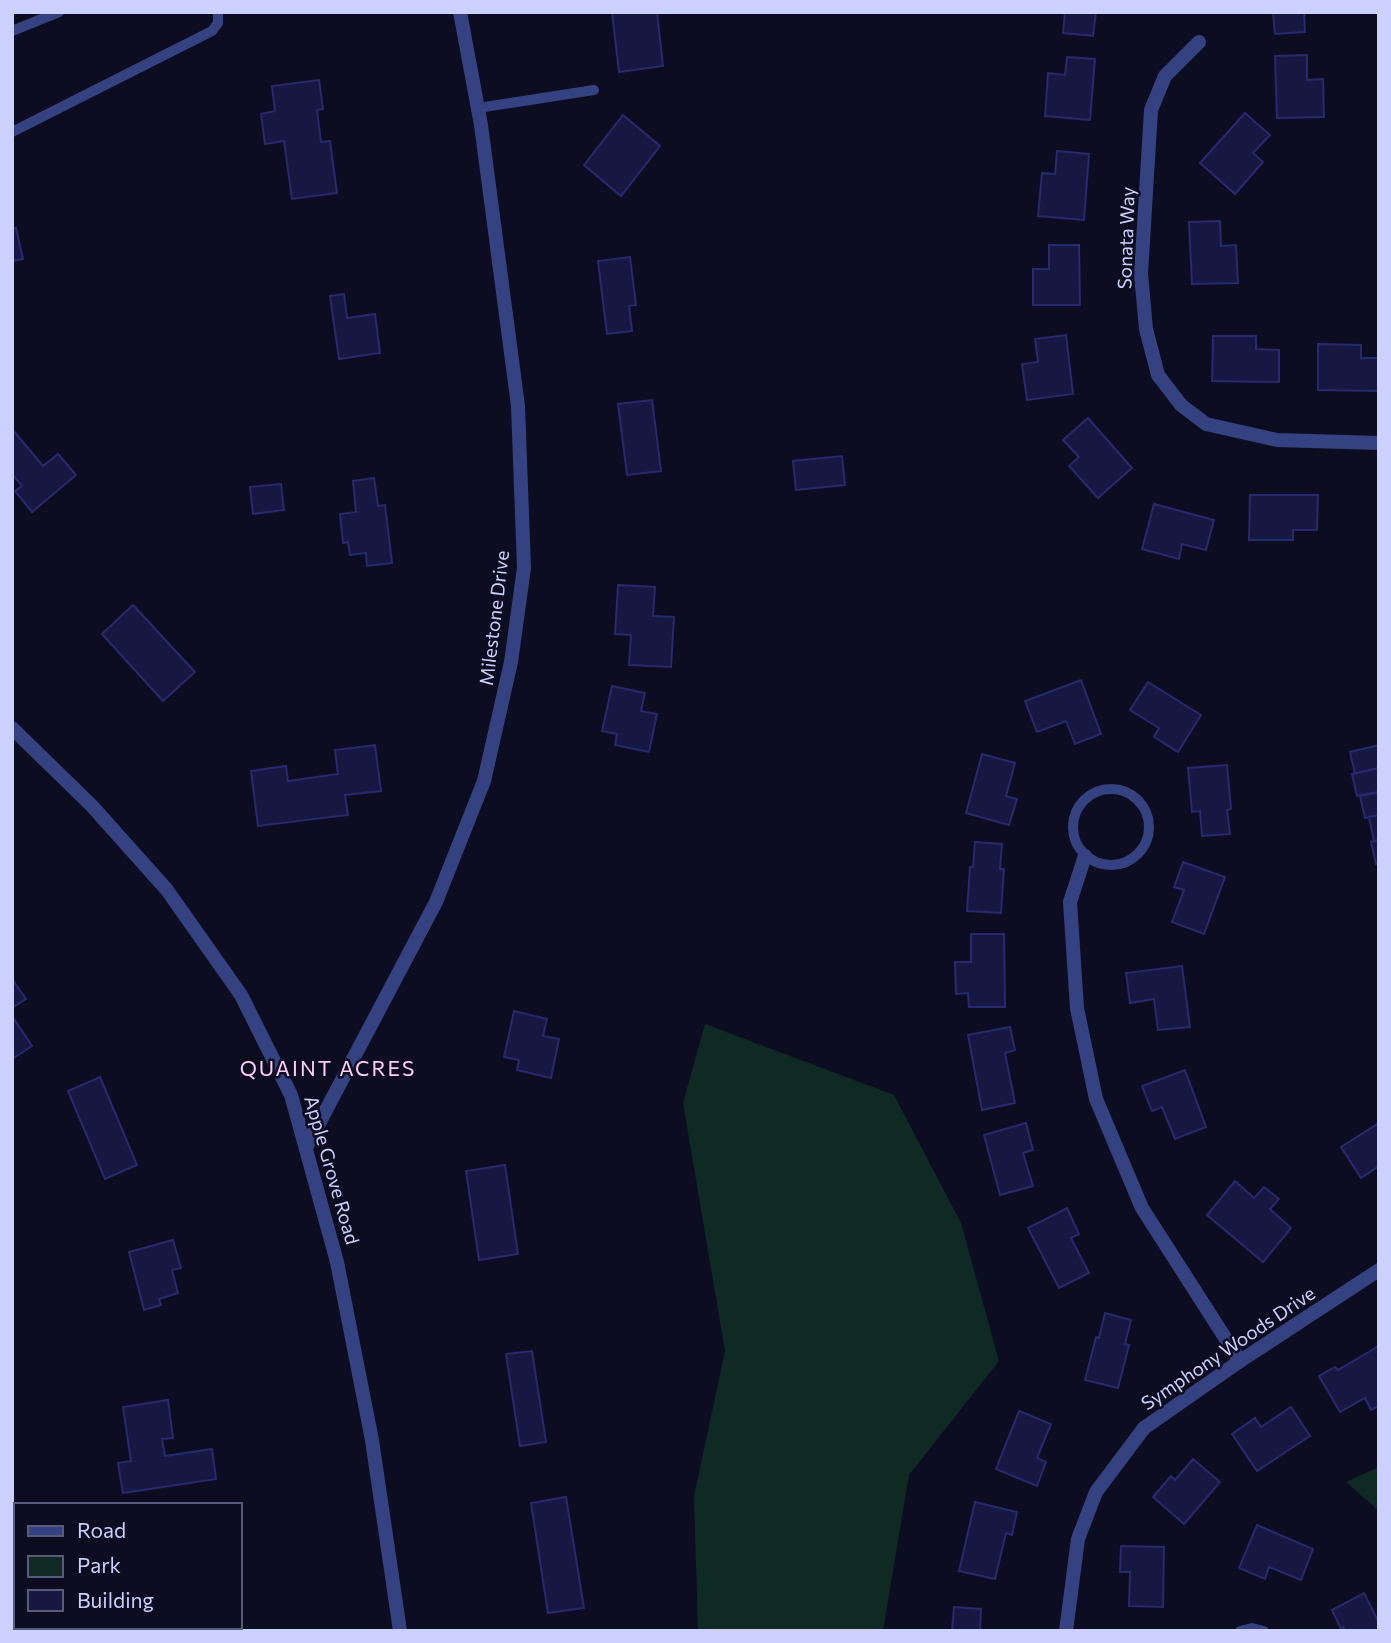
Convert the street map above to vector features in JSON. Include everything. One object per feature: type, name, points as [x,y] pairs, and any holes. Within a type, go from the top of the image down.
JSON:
[{"type":"street","name":"Milestone Drive","points":[[306,1148],[436,902],[484,780],[511,662],[524,568],[518,406],[478,108],[460,12]]},
{"type":"street","name":"Sonata Way","points":[[1199,42],[1165,76],[1151,110],[1141,274],[1146,329],[1158,375],[1181,405],[1206,424],[1277,440],[1379,443]]},
{"type":"street","name":"Apple Grove Road","points":[[12,728],[92,806],[167,890],[241,995],[291,1095],[345,1298],[372,1440],[400,1631]]},
{"type":"street","points":[[1085,856],[1070,902],[1077,1008],[1096,1098],[1142,1208],[1240,1361]]},
{"type":"street","name":"Symphony Woods Drive","points":[[1066,1631],[1078,1539],[1096,1492],[1144,1428],[1379,1270]]},
{"type":"lane","points":[[12,31],[59,12]]},
{"type":"lane","points":[[12,132],[212,31],[218,23],[218,12]]},
{"type":"lane","points":[[478,108],[594,90]]},
{"type":"lane","points":[[1109,788],[1134,796],[1149,817],[1149,834],[1141,851],[1122,864],[1109,866],[1096,863],[1085,856],[1077,846],[1073,834],[1073,820],[1077,808],[1085,798],[1096,791],[1109,788]]},
{"type":"lane","points":[[1240,1631],[1252,1628],[1264,1631]]},
{"type":"green space","points":[[705,1024],[894,1095],[961,1223],[999,1361],[909,1475],[883,1631],[698,1631],[694,1496],[725,1351],[683,1103]]},
{"type":"green space","points":[[1379,1467],[1379,1511],[1346,1482]]},
{"type":"building","points":[[612,12],[657,12],[663,66],[619,72]]},
{"type":"building","points":[[1065,12],[1096,12],[1093,36],[1063,33]]},
{"type":"building","points":[[1273,12],[1304,12],[1305,32],[1275,34]]},
{"type":"building","points":[[1307,55],[1307,80],[1323,79],[1324,117],[1277,118],[1275,56]]},
{"type":"building","points":[[1067,57],[1095,59],[1090,120],[1045,116],[1048,73],[1065,75]]},
{"type":"building","points":[[319,80],[323,109],[317,110],[321,142],[330,141],[337,193],[292,199],[284,141],[265,144],[261,114],[275,111],[272,86]]},
{"type":"building","points":[[1245,113],[1270,135],[1253,153],[1263,162],[1235,194],[1200,163]]},
{"type":"building","points":[[623,115],[660,146],[621,196],[584,165]]},
{"type":"building","points":[[1057,151],[1089,154],[1084,220],[1038,216],[1042,173],[1055,174]]},
{"type":"building","points":[[1220,221],[1221,246],[1236,245],[1238,283],[1192,284],[1189,222]]},
{"type":"building","points":[[16,228],[23,259],[12,261],[12,229]]},
{"type":"building","points":[[1049,245],[1079,245],[1080,305],[1033,305],[1033,269],[1049,269]]},
{"type":"building","points":[[630,257],[636,305],[629,306],[632,331],[607,334],[598,261]]},
{"type":"building","points":[[344,294],[347,318],[375,314],[380,353],[339,359],[330,296]]},
{"type":"building","points":[[1066,335],[1073,394],[1027,400],[1022,364],[1038,362],[1035,339]]},
{"type":"building","points":[[1213,336],[1256,336],[1256,349],[1279,350],[1279,382],[1212,381]]},
{"type":"building","points":[[1318,344],[1361,345],[1361,358],[1379,358],[1379,391],[1318,390]]},
{"type":"building","points":[[652,400],[661,471],[627,475],[618,404]]},
{"type":"building","points":[[1088,418],[1132,468],[1098,498],[1069,466],[1079,457],[1063,440]]},
{"type":"building","points":[[12,429],[43,466],[58,454],[76,475],[32,512],[15,491],[22,486],[12,474]]},
{"type":"building","points":[[842,456],[845,485],[796,490],[793,461]]},
{"type":"building","points":[[374,478],[378,506],[385,505],[392,563],[367,566],[366,553],[350,555],[348,542],[343,543],[340,514],[356,512],[353,481]]},
{"type":"building","points":[[281,484],[284,510],[253,514],[250,487]]},
{"type":"building","points":[[1250,495],[1318,495],[1317,530],[1293,530],[1293,540],[1249,540]]},
{"type":"building","points":[[1154,504],[1214,520],[1206,550],[1182,544],[1179,559],[1142,549]]},
{"type":"building","points":[[618,585],[655,587],[653,616],[674,617],[671,667],[629,665],[631,635],[615,634]]},
{"type":"building","points":[[133,605],[195,672],[163,701],[102,634]]},
{"type":"building","points":[[1081,680],[1101,734],[1075,744],[1066,721],[1037,732],[1025,701]]},
{"type":"building","points":[[1148,682],[1201,715],[1178,752],[1154,737],[1159,728],[1130,710]]},
{"type":"building","points":[[612,686],[645,693],[641,711],[657,714],[649,752],[615,745],[617,734],[602,731]]},
{"type":"building","points":[[375,745],[381,791],[345,795],[348,815],[258,826],[251,771],[286,766],[288,781],[338,774],[335,750]]},
{"type":"building","points":[[1379,745],[1379,768],[1355,774],[1350,752]]},
{"type":"building","points":[[982,754],[1015,763],[1006,796],[1017,799],[1009,825],[966,813]]},
{"type":"building","points":[[1227,765],[1230,834],[1202,836],[1200,811],[1192,812],[1188,768]]},
{"type":"building","points":[[1379,768],[1379,792],[1357,796],[1352,774]]},
{"type":"building","points":[[1379,792],[1379,815],[1365,818],[1360,796]]},
{"type":"building","points":[[1379,815],[1379,840],[1374,841],[1369,817]]},
{"type":"building","points":[[1379,840],[1379,863],[1376,864],[1371,842]]},
{"type":"building","points":[[975,842],[1002,844],[1000,869],[1004,869],[1001,913],[967,911]]},
{"type":"building","points":[[1183,862],[1225,877],[1204,934],[1172,922],[1184,890],[1174,887]]},
{"type":"building","points":[[971,934],[1004,934],[1005,1007],[969,1007],[968,993],[956,994],[955,962],[971,962]]},
{"type":"building","points":[[1182,966],[1190,1027],[1158,1030],[1154,999],[1130,1003],[1126,973]]},
{"type":"building","points":[[12,979],[26,999],[12,1008]]},
{"type":"building","points":[[514,1011],[547,1019],[543,1036],[559,1039],[551,1078],[517,1070],[519,1060],[504,1057]]},
{"type":"building","points":[[12,1016],[32,1046],[12,1059]]},
{"type":"building","points":[[1010,1027],[1015,1050],[1005,1053],[1015,1103],[982,1110],[968,1035]]},
{"type":"building","points":[[1185,1070],[1206,1127],[1175,1139],[1162,1107],[1152,1111],[1142,1086]]},
{"type":"building","points":[[100,1077],[137,1165],[105,1179],[68,1091]]},
{"type":"building","points":[[1026,1123],[1033,1150],[1023,1153],[1033,1186],[1000,1195],[984,1135]]},
{"type":"building","points":[[1379,1123],[1379,1166],[1361,1178],[1341,1147]]},
{"type":"building","points":[[505,1165],[518,1254],[479,1260],[466,1171]]},
{"type":"building","points":[[1235,1181],[1254,1198],[1264,1187],[1279,1199],[1270,1209],[1291,1228],[1263,1262],[1207,1215]]},
{"type":"building","points":[[1067,1208],[1079,1234],[1071,1238],[1089,1273],[1059,1288],[1028,1228]]},
{"type":"building","points":[[173,1240],[181,1268],[172,1270],[178,1293],[159,1299],[161,1305],[144,1310],[129,1252]]},
{"type":"building","points":[[1105,1313],[1131,1320],[1125,1344],[1129,1345],[1118,1388],[1085,1380]]},
{"type":"building","points":[[1379,1346],[1379,1406],[1371,1410],[1365,1398],[1340,1412],[1319,1376],[1335,1367],[1338,1370]]},
{"type":"building","points":[[532,1351],[546,1442],[520,1446],[506,1354]]},
{"type":"building","points":[[168,1400],[173,1438],[162,1439],[165,1456],[212,1449],[216,1479],[123,1493],[118,1463],[131,1461],[123,1407]]},
{"type":"building","points":[[1291,1407],[1310,1436],[1257,1471],[1232,1434],[1255,1418],[1261,1427]]},
{"type":"building","points":[[1019,1411],[1051,1424],[1037,1458],[1046,1462],[1037,1486],[996,1469]]},
{"type":"building","points":[[1193,1459],[1220,1482],[1184,1524],[1153,1497],[1171,1476],[1175,1480]]},
{"type":"building","points":[[566,1497],[584,1608],[548,1613],[531,1503]]},
{"type":"building","points":[[975,1502],[1017,1512],[1012,1535],[1006,1533],[995,1579],[959,1571]]},
{"type":"building","points":[[1257,1525],[1313,1549],[1301,1580],[1269,1567],[1265,1579],[1239,1568]]},
{"type":"building","points":[[1121,1546],[1164,1547],[1163,1607],[1129,1606],[1130,1572],[1120,1572]]},
{"type":"building","points":[[1364,1593],[1379,1623],[1379,1631],[1345,1631],[1343,1627],[1341,1629],[1332,1610]]},
{"type":"building","points":[[954,1607],[981,1609],[980,1631],[952,1631]]},
{"type":"district","name":"QUAINT ACRES","points":[[328,1069]]}]
